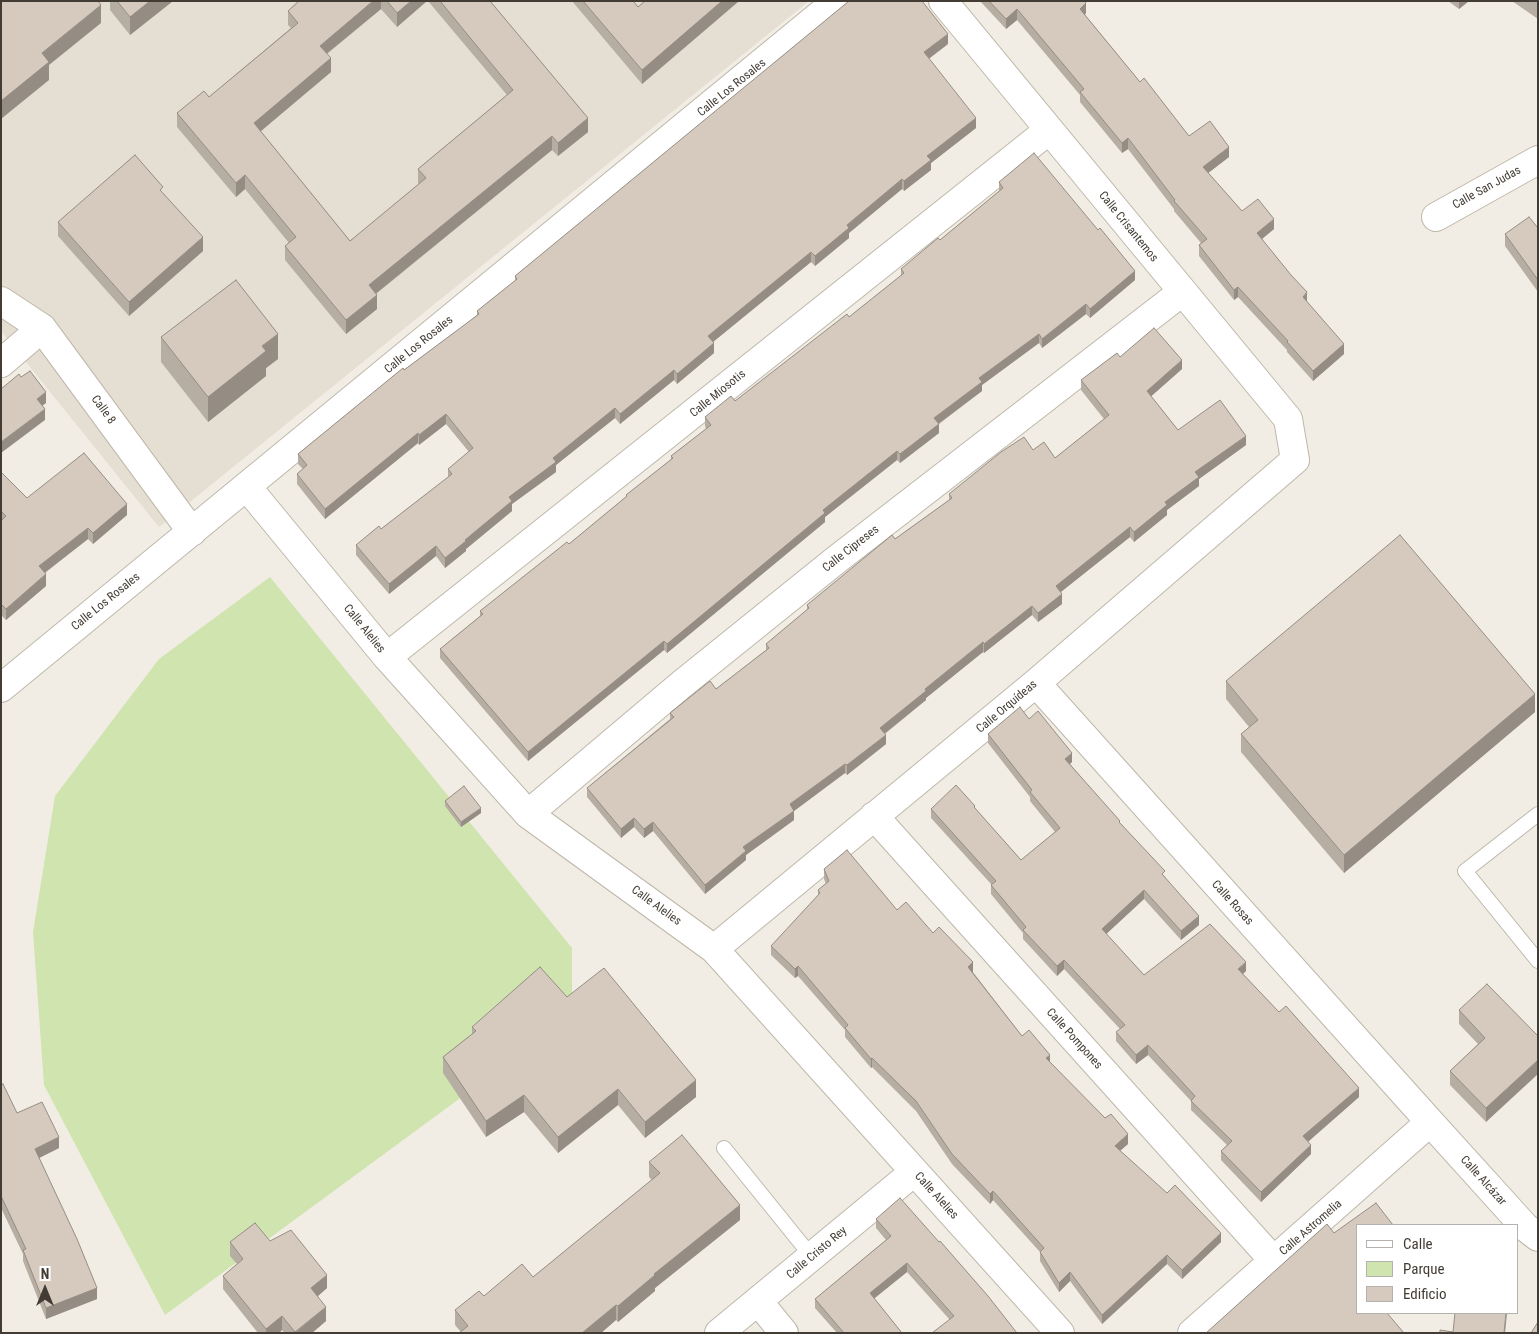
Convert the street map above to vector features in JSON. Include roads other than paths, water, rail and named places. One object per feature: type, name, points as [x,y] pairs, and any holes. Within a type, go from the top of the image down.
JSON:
[{"type":"street","name":"Calle Los Rosales","points":[[1,688],[837,1]]},
{"type":"street","name":"Calle Crisantemos","points":[[943,1],[1288,419],[1295,460]]},
{"type":"street","name":"Calle Miosotis","points":[[387,657],[1049,130]]},
{"type":"street","name":"Calle San Judas","points":[[1436,217],[1538,160]]},
{"type":"street","name":"Calle Cipreses","points":[[528,814],[682,684],[836,560],[1182,292]]},
{"type":"street","name":"Calle 8","points":[[1,301],[42,328],[192,532]]},
{"type":"street","points":[[1,363],[42,328]]},
{"type":"street","name":"Calle Orquídeas","points":[[714,949],[1036,682],[1295,460]]},
{"type":"street","name":"Calle Alelies","points":[[247,487],[387,657],[528,814],[714,949],[1060,1333]]},
{"type":"street","name":"Calle Rosas","points":[[1036,682],[1430,1122]]},
{"type":"street","name":"Calle Pompones","points":[[874,816],[1274,1260]]},
{"type":"street","name":"Calle Alcázar","points":[[1430,1122],[1525,1227],[1538,1236]]},
{"type":"street","name":"Calle Astromelia","points":[[1192,1333],[1430,1122]]},
{"type":"street","name":"Calle Cristo Rey","points":[[719,1333],[914,1172]]},
{"type":"street","points":[[758,1301],[784,1333]]},
{"type":"lane","points":[[1538,814],[1465,870],[1538,961]]},
{"type":"lane","points":[[724,1148],[812,1257]]}]
